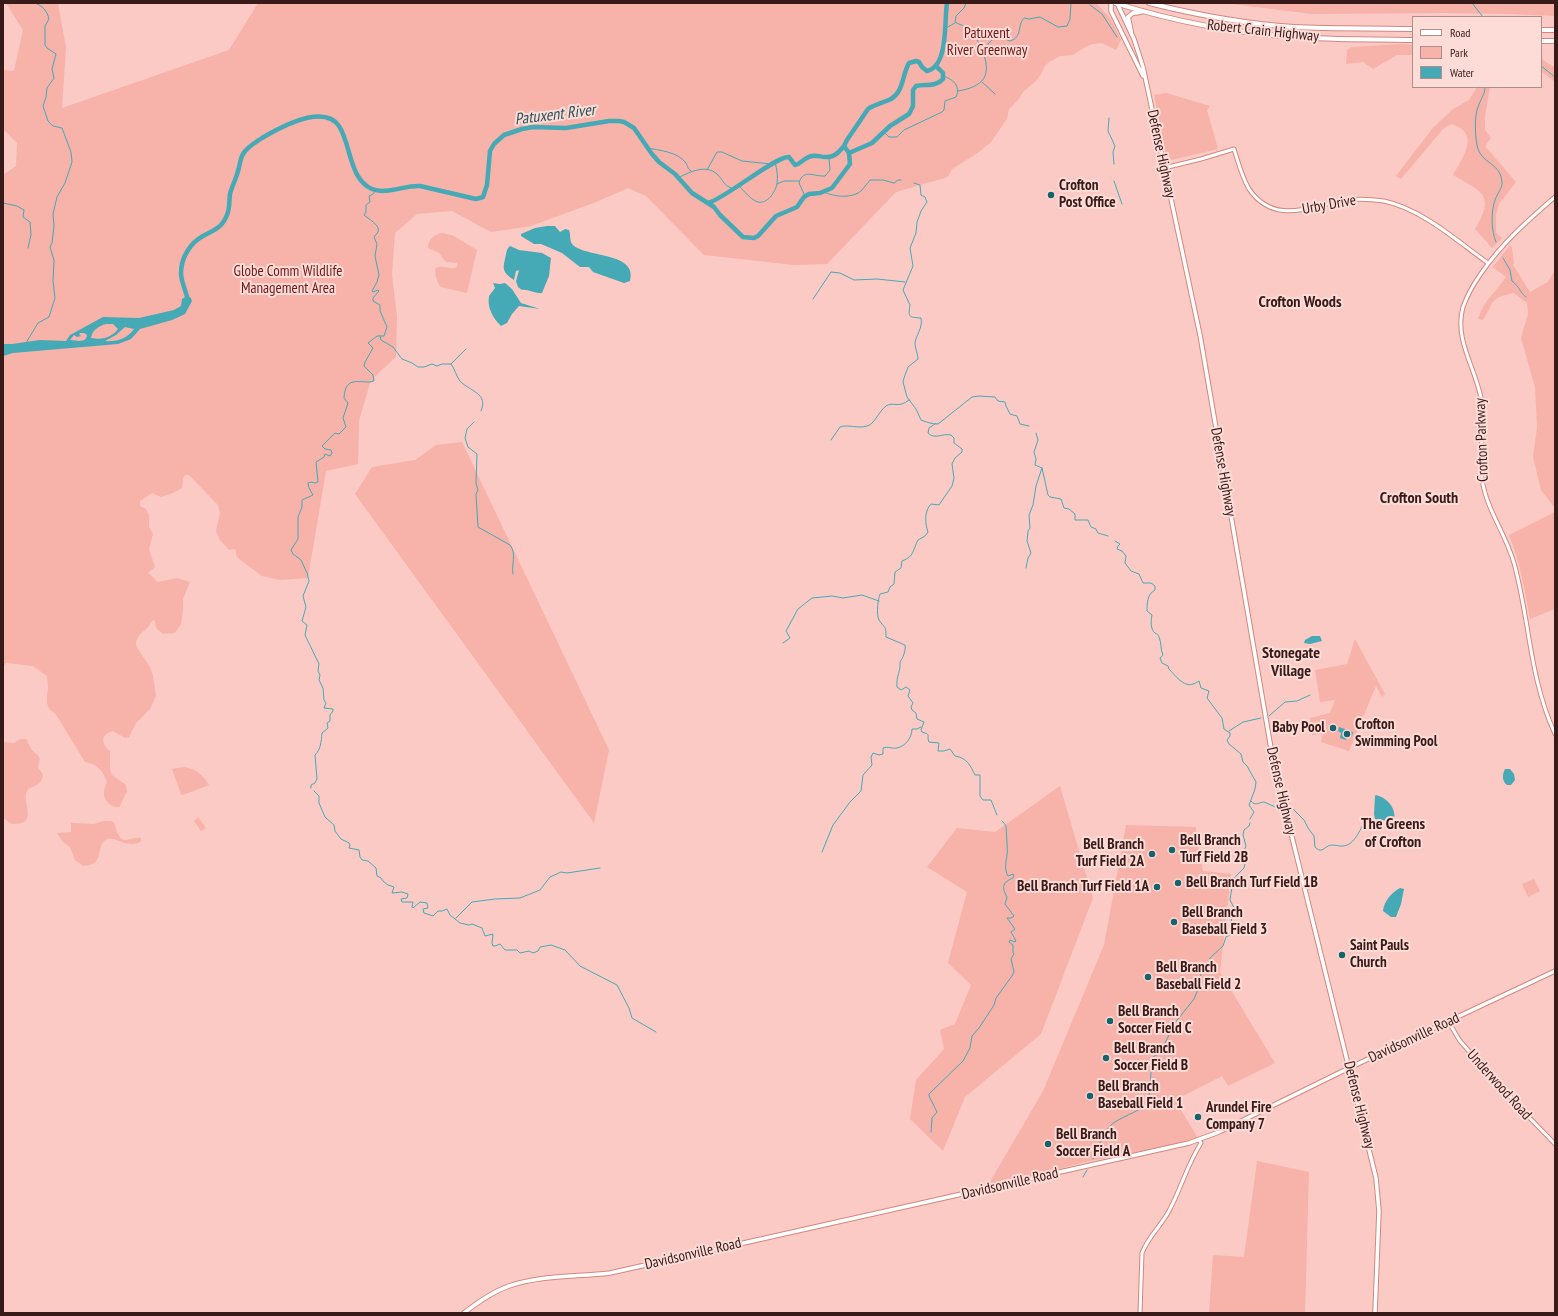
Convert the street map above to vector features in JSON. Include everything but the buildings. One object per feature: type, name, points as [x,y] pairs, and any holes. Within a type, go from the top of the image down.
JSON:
[{"type":"highway","name":"Robert Crain Highway","points":[[1116,3],[1144,12],[1210,26],[1280,36],[1412,40]]},
{"type":"highway","name":"Robert Crain Highway","points":[[1149,3],[1201,15],[1269,24],[1312,27],[1412,29]]},
{"type":"highway","points":[[1131,32],[1128,18],[1133,13],[1144,12]]},
{"type":"highway","points":[[1542,31],[1555,30]]},
{"type":"highway","points":[[1542,41],[1555,41]]},
{"type":"main road","name":"Defense Highway","points":[[1111,3],[1111,11],[1144,78]]},
{"type":"main road","name":"Defense Highway","points":[[1116,3],[1131,32],[1143,67],[1144,78],[1201,340],[1272,755],[1373,1162],[1379,1195],[1375,1313]]},
{"type":"main road","name":"Davidsonville Road","points":[[464,1313],[490,1294],[517,1283],[611,1272],[1144,1154],[1199,1140],[1223,1130],[1349,1068],[1555,971]]},
{"type":"street","name":"Urby Drive","points":[[1164,168],[1201,160],[1234,149],[1249,188],[1257,198],[1270,206],[1296,212],[1350,200],[1372,200],[1394,204],[1419,215],[1488,263]]},
{"type":"street","name":"Crofton Parkway","points":[[1555,197],[1514,233],[1488,263],[1466,299],[1461,323],[1463,344],[1477,380],[1482,400],[1484,427],[1481,456],[1481,477],[1488,504],[1505,538],[1514,564],[1534,672],[1544,707],[1555,734]]},
{"type":"street","name":"Underwood Road","points":[[1448,1021],[1460,1042],[1555,1144]]},
{"type":"street","points":[[1140,1313],[1142,1253],[1145,1245],[1172,1207],[1188,1166],[1200,1143],[1199,1140]]},
{"type":"green space","points":[[6,3],[58,3],[66,48],[62,108],[229,50],[258,3],[1096,3],[1111,19],[1121,40],[1116,50],[1102,43],[1093,44],[1085,47],[1073,55],[1060,56],[1049,62],[1036,81],[1023,92],[1019,99],[1009,109],[1007,119],[991,142],[979,152],[952,169],[948,177],[896,192],[827,264],[794,265],[704,255],[646,196],[628,188],[596,202],[531,226],[491,232],[452,211],[417,214],[395,233],[392,275],[397,316],[396,357],[374,377],[374,381],[370,383],[359,421],[358,464],[326,471],[308,578],[280,580],[262,576],[238,558],[235,549],[229,550],[220,540],[216,531],[220,513],[218,505],[189,475],[185,475],[182,488],[173,493],[161,497],[152,493],[140,501],[140,506],[146,509],[149,515],[149,527],[153,534],[149,549],[155,567],[148,573],[158,582],[177,578],[190,582],[183,599],[181,624],[175,633],[163,634],[156,628],[155,621],[153,620],[136,641],[136,646],[150,667],[153,676],[156,696],[150,709],[136,723],[129,737],[125,738],[113,731],[106,734],[103,739],[103,742],[110,751],[110,769],[112,775],[126,785],[127,792],[119,807],[116,807],[110,805],[106,801],[104,791],[107,782],[102,771],[97,766],[85,762],[55,713],[49,708],[47,701],[47,676],[33,666],[6,663],[3,667],[3,175],[16,166],[17,143],[3,129],[3,70],[14,71],[23,30]]},
{"type":"green space","points":[[1224,3],[1555,3],[1555,16],[1446,13],[1312,14]]},
{"type":"green space","points":[[1401,44],[1412,45],[1412,55],[1397,55],[1373,69],[1363,62],[1346,64],[1347,50],[1352,47]]},
{"type":"green space","points":[[1542,56],[1543,60],[1552,66],[1555,66],[1555,82],[1542,72]]},
{"type":"green space","points":[[1476,88],[1490,88],[1485,116],[1485,130],[1491,138],[1485,146],[1516,182],[1499,204],[1496,215],[1496,233],[1502,238],[1492,248],[1475,229],[1484,209],[1485,201],[1483,196],[1472,186],[1453,175],[1465,154],[1467,146],[1465,133],[1460,128],[1451,124],[1443,129],[1401,179],[1396,176],[1432,129],[1453,109],[1469,100]]},
{"type":"green space","points":[[1166,93],[1210,106],[1207,110],[1218,149],[1167,161],[1154,95]]},
{"type":"green space","points":[[443,233],[454,236],[477,250],[467,293],[441,287],[437,281],[435,273],[436,268],[457,267],[457,263],[446,262],[439,253],[428,248],[429,242],[432,238],[437,234]]},
{"type":"green space","points":[[1510,245],[1512,248],[1513,265],[1530,292],[1548,282],[1555,270],[1555,508],[1541,490],[1533,457],[1537,428],[1535,387],[1521,338],[1528,314],[1527,303],[1514,293],[1506,295],[1494,301],[1483,320],[1478,319],[1486,302],[1506,277],[1493,267]]},
{"type":"green space","points":[[462,442],[609,750],[594,823],[355,494],[372,467],[415,460],[436,445]]},
{"type":"green space","points":[[1555,512],[1555,609],[1530,619],[1519,566],[1509,535]]},
{"type":"green space","points":[[1355,639],[1385,694],[1382,697],[1376,686],[1349,751],[1321,742],[1323,734],[1312,735],[1310,718],[1330,713],[1335,700],[1320,702],[1315,670],[1347,664]]},
{"type":"green space","points":[[20,739],[26,739],[31,749],[39,757],[40,760],[38,768],[43,774],[40,782],[27,791],[26,801],[28,812],[25,821],[12,824],[3,818],[3,742],[14,743]]},
{"type":"green space","points":[[184,767],[199,773],[209,785],[183,795],[181,794],[172,769]]},
{"type":"green space","points":[[1060,786],[1093,898],[1041,1034],[965,1097],[943,1151],[910,1119],[916,1080],[944,1049],[940,1030],[955,1024],[971,985],[948,963],[967,892],[927,867],[957,828],[995,832]]},
{"type":"green space","points":[[198,817],[206,828],[201,831],[194,821]]},
{"type":"green space","points":[[103,821],[114,822],[119,836],[124,840],[141,838],[141,841],[127,844],[114,839],[108,839],[101,845],[98,858],[95,862],[91,865],[83,866],[75,860],[70,847],[63,842],[57,833],[71,832],[71,823],[94,824]]},
{"type":"green space","points":[[1126,825],[1196,827],[1196,836],[1203,871],[1231,874],[1220,972],[1275,1063],[1228,1086],[1222,1076],[1175,1100],[1198,1138],[1165,1147],[1090,1161],[987,1187],[1043,1091],[1104,945]]},
{"type":"green space","points":[[1534,879],[1540,891],[1528,897],[1522,884]]},
{"type":"green space","points":[[1257,1161],[1309,1172],[1305,1313],[1209,1313],[1213,1255],[1244,1257]]},
{"type":"water","points":[[555,226],[560,232],[565,229],[569,230],[573,245],[580,249],[619,260],[626,265],[630,272],[630,281],[624,283],[593,272],[589,267],[580,267],[562,253],[541,244],[534,244],[521,236],[521,234],[535,228]]},
{"type":"water","points":[[510,246],[519,250],[542,253],[551,258],[549,276],[542,293],[522,290],[518,287],[516,281],[519,270],[516,271],[514,280],[505,272],[505,259],[507,250]]},
{"type":"water","points":[[493,283],[505,283],[512,289],[521,303],[540,309],[519,306],[507,323],[501,326],[495,320],[489,305],[489,296],[495,288]]},
{"type":"water","points":[[187,296],[191,298],[192,301],[185,314],[172,320],[140,329],[131,339],[118,344],[13,353],[3,356],[3,344],[40,340],[66,341],[70,335],[103,317],[139,318],[174,310],[181,306],[182,299]],"holes":[[[106,324],[113,324],[118,329],[106,338],[91,338],[96,329]],[[125,327],[134,329],[121,339],[105,341],[116,335]],[[84,333],[87,335],[85,340],[70,340],[74,335],[77,337],[81,336],[79,334]]]},
{"type":"water","points":[[1312,636],[1320,636],[1322,641],[1310,644],[1304,643],[1305,640]]},
{"type":"water","name":"Crofton Swimming Pool","points":[[1339,727],[1353,732],[1352,736],[1348,735],[1346,740],[1340,738],[1341,733],[1338,731]]},
{"type":"water","points":[[1505,769],[1510,769],[1514,774],[1515,780],[1511,785],[1507,785],[1503,780]]},
{"type":"water","points":[[1376,795],[1388,801],[1391,805],[1395,817],[1394,822],[1375,819],[1374,814]]},
{"type":"water","points":[[1400,888],[1404,889],[1401,904],[1396,917],[1391,917],[1383,911],[1384,907],[1389,897]]},
{"type":"waterway","points":[[26,343],[38,323],[49,317],[55,298],[53,281],[54,260],[50,247],[52,243],[54,226],[53,214],[57,197],[65,183],[72,162],[71,152],[62,128],[53,126],[48,121],[43,106],[47,88],[54,78],[52,69],[56,54],[45,45],[45,26],[49,19],[47,14],[42,7],[35,3]]},
{"type":"waterway","name":"Patuxent River","points":[[188,302],[181,277],[181,267],[190,247],[198,239],[223,223],[229,210],[230,194],[243,154],[247,149],[262,138],[290,124],[312,117],[323,117],[332,120],[339,126],[343,133],[351,160],[359,177],[364,184],[372,189],[383,191],[420,186],[476,199],[483,197],[487,185],[490,151],[494,144],[504,135],[533,127],[566,128],[609,121],[624,122],[634,128],[659,162],[675,174],[692,193],[714,207],[720,215],[743,237],[754,238],[758,236],[776,216],[797,207],[804,197],[809,194],[820,193],[832,188],[850,164],[849,153],[844,146],[847,140],[868,109],[895,96],[901,87],[909,63],[916,61],[919,62],[927,71],[934,67],[939,61],[944,42],[947,3]]},
{"type":"waterway","points":[[958,91],[974,87],[984,79],[986,73],[985,59],[977,39],[969,29],[955,22],[956,16],[964,8],[966,3]]},
{"type":"waterway","points":[[984,54],[988,44],[993,39],[1000,38],[1010,41],[1017,37],[1024,18],[1029,19],[1040,17],[1058,27],[1067,26],[1070,19],[1071,3]]},
{"type":"waterway","points":[[1472,3],[1482,16]]},
{"type":"waterway","points":[[1090,5],[1102,14],[1117,37]]},
{"type":"waterway","points":[[946,28],[955,23]]},
{"type":"waterway","points":[[849,153],[872,143],[890,126],[909,114],[913,106],[913,90],[916,86],[934,84],[943,79],[943,73],[936,66]]},
{"type":"waterway","points":[[1542,67],[1555,77]]},
{"type":"waterway","points":[[884,132],[889,137],[897,137],[904,130],[942,112],[944,110],[945,101],[956,97],[957,93],[957,86],[953,81],[943,76]]},
{"type":"waterway","points":[[982,82],[995,94]]},
{"type":"waterway","points":[[1485,88],[1475,122],[1478,149],[1484,158],[1496,168],[1501,176],[1502,185],[1495,200],[1492,215],[1492,227],[1496,242]]},
{"type":"waterway","points":[[1109,118],[1108,131],[1115,146],[1113,152],[1114,164]]},
{"type":"waterway","points":[[708,203],[716,200],[763,169],[783,158],[789,157],[795,165],[812,156],[834,156],[844,146]]},
{"type":"waterway","points":[[647,148],[668,152],[678,156],[683,159],[691,171]]},
{"type":"waterway","points":[[707,170],[717,152],[722,152],[742,161],[771,164]]},
{"type":"waterway","points":[[805,196],[799,183],[801,178],[806,174],[825,176],[830,170],[829,157]]},
{"type":"waterway","points":[[739,186],[755,201],[765,201],[773,194],[777,184],[775,162]]},
{"type":"waterway","points":[[678,178],[692,171],[703,169],[713,171],[725,184],[733,189]]},
{"type":"waterway","points":[[824,192],[838,196],[849,196],[858,193],[870,180],[883,180],[894,183],[901,180]]},
{"type":"waterway","points":[[777,184],[784,181],[799,181]]},
{"type":"waterway","points":[[1114,181],[1122,204]]},
{"type":"waterway","points":[[914,183],[920,185],[921,195],[925,197],[927,202],[921,211],[917,222],[916,233],[910,248],[913,266],[903,290],[910,305],[909,315],[912,317],[921,318],[920,328],[915,343],[918,359],[908,367],[903,382],[907,397],[916,409],[921,420],[938,424],[972,397],[995,397],[998,401],[1005,402],[1010,414],[1017,416],[1020,424],[1029,426]]},
{"type":"waterway","points":[[311,788],[311,785],[315,783],[317,779],[315,755],[320,748],[322,733],[328,728],[327,723],[330,721],[330,715],[333,709],[324,708],[326,703],[324,700],[323,688],[319,680],[319,664],[305,635],[307,625],[302,621],[306,607],[303,596],[309,581],[307,573],[301,560],[293,554],[291,550],[298,539],[298,517],[302,507],[302,500],[313,495],[308,483],[318,482],[316,462],[324,457],[325,454],[330,456],[332,453],[331,450],[325,449],[322,446],[335,433],[339,434],[346,427],[343,418],[348,403],[344,398],[345,390],[351,383],[374,381],[373,375],[364,366],[373,348],[368,343],[377,336],[384,336],[387,327],[380,311],[380,305],[373,301],[373,298],[379,291],[372,291],[379,275],[375,256],[377,244],[374,237],[378,232],[378,227],[364,215],[366,212],[366,205],[370,202],[369,196],[376,190]]},
{"type":"waterway","points":[[3,203],[17,206],[24,210],[23,217],[30,222],[31,235],[28,248]]},
{"type":"waterway","points":[[1503,258],[1510,270],[1512,281],[1526,297]]},
{"type":"waterway","points":[[813,299],[831,272],[840,273],[854,280],[877,279],[905,282]]},
{"type":"waterway","points":[[380,336],[381,340],[393,347],[402,359],[418,367],[424,367],[432,364],[437,366],[442,364],[451,364],[460,381],[480,396],[483,405],[481,411]]},
{"type":"waterway","points":[[451,364],[466,349]]},
{"type":"waterway","points":[[831,440],[840,427],[864,427],[870,425],[886,406],[891,404],[899,405],[909,400]]},
{"type":"waterway","points":[[474,422],[467,429],[465,438],[468,447],[477,454],[476,483],[478,490],[476,494],[478,527],[510,545],[513,552],[513,574]]},
{"type":"waterway","points":[[935,424],[929,428],[928,433],[933,436],[951,435],[954,438],[954,443],[962,449],[962,452],[955,458],[952,464],[954,478],[952,486],[939,505],[931,504],[927,510],[926,525],[928,532],[925,536],[918,540],[913,553],[902,561],[901,568],[895,572],[894,584],[890,587],[888,592],[880,594],[878,617],[885,629],[886,637],[905,645],[904,654],[900,662],[897,687],[901,690],[906,687],[910,690],[908,696],[913,703],[911,707],[912,710],[916,713],[917,719],[924,722],[921,730],[922,732],[928,735],[929,742],[939,743],[938,751],[950,749],[955,756],[968,762],[975,775],[980,775],[980,796],[983,800],[991,800],[997,815]]},
{"type":"waterway","points":[[1036,433],[1038,440],[1034,452],[1036,459],[1035,465],[1042,468],[1048,495],[1050,497],[1061,499],[1064,508],[1069,509],[1075,514],[1075,520],[1088,520],[1091,527],[1096,529],[1098,533],[1108,536]]},
{"type":"waterway","points":[[1026,568],[1028,558],[1031,553],[1027,541],[1028,531],[1030,528],[1029,515],[1042,468]]},
{"type":"waterway","points":[[1115,541],[1120,544],[1117,549],[1122,551],[1126,556],[1125,563],[1131,571],[1139,574],[1143,583],[1151,583],[1155,586],[1155,590],[1150,594],[1148,599],[1147,611],[1152,615],[1152,629],[1158,634],[1160,640],[1163,655],[1160,658],[1162,663],[1168,666],[1176,677],[1186,684],[1190,685],[1199,681],[1201,688],[1209,691],[1207,698],[1222,718],[1224,729],[1230,733],[1227,740],[1229,744],[1241,754],[1243,762],[1256,782],[1249,805],[1254,812],[1250,819]]},
{"type":"waterway","points":[[783,643],[790,638],[786,631],[798,609],[812,598],[832,596],[843,598],[862,595],[879,601]]},
{"type":"waterway","points":[[1269,716],[1285,702],[1297,701],[1310,695]]},
{"type":"waterway","points":[[1229,731],[1243,722],[1261,718]]},
{"type":"waterway","points":[[822,852],[833,825],[850,802],[861,791],[863,775],[872,765],[871,757],[873,753],[879,755],[883,754],[883,748],[900,747],[908,741],[912,729],[921,727]]},
{"type":"waterway","points":[[314,791],[319,796],[319,803],[325,817],[334,825],[335,831],[341,839],[349,843],[349,848],[359,850],[362,860],[368,861],[376,868],[377,876],[388,885],[394,887],[392,893],[402,892],[408,894],[407,898],[401,899],[402,902],[413,902],[413,908],[420,902],[427,903],[428,908],[423,909],[424,913],[433,916],[438,911],[447,909],[450,915],[460,923],[469,925],[472,924],[482,928],[485,936],[493,934],[493,946],[500,944],[505,950],[517,950],[520,953],[529,951],[533,953],[538,951],[540,947],[551,945],[565,950],[580,966],[617,985],[629,1008],[632,1018],[656,1032]]},
{"type":"waterway","points":[[1251,801],[1256,804],[1264,802],[1280,809]]},
{"type":"waterway","points":[[1290,808],[1292,808],[1304,820],[1314,836],[1315,847],[1319,850],[1322,850],[1330,845],[1345,846],[1349,844],[1358,834],[1364,823]]},
{"type":"waterway","points":[[931,1132],[932,1118],[937,1112],[929,1094],[963,1061],[970,1048],[972,1036],[979,1028],[994,1005],[996,998],[1014,972],[1011,959],[1014,954],[1013,945],[1009,942],[1010,940],[1016,941],[1011,932],[1015,929],[1007,918],[1014,916],[1005,904],[1007,897],[1004,890],[1005,883],[1014,876],[1013,874],[1008,876],[1006,871],[1006,826],[1002,821]]},
{"type":"waterway","points":[[1093,1159],[1102,1138],[1110,1126],[1143,1107],[1147,1103],[1153,1057],[1161,1052],[1174,1024],[1194,999],[1200,984],[1201,972],[1208,966],[1210,958],[1223,946],[1226,937],[1232,934],[1231,925],[1235,910],[1230,900],[1231,893],[1234,878],[1244,868],[1246,860],[1244,851],[1246,846],[1243,835],[1244,830],[1250,823]]},
{"type":"waterway","points":[[456,918],[472,902],[520,898],[540,890],[550,877],[561,872],[567,873],[600,868]]},
{"type":"waterway","points":[[1083,1177],[1087,1170]]},
{"type":"place","name":"Crofton Post Office","points":[[1051,195]]},
{"type":"place","name":"Baby Pool","points":[[1333,728]]},
{"type":"place","name":"Crofton Swimming Pool","points":[[1347,734]]},
{"type":"place","name":"Bell Branch Turf Field 2B","points":[[1172,850]]},
{"type":"place","name":"Bell Branch Turf Field 2A","points":[[1152,854]]},
{"type":"place","name":"Bell Branch Turf Field 1B","points":[[1178,883]]},
{"type":"place","name":"Bell Branch Turf Field 1A","points":[[1157,887]]},
{"type":"place","name":"Bell Branch Baseball Field 3","points":[[1174,922]]},
{"type":"place","name":"Saint Pauls Church","points":[[1342,955]]},
{"type":"place","name":"Bell Branch Baseball Field 2","points":[[1148,977]]},
{"type":"place","name":"Bell Branch Soccer Field C","points":[[1110,1021]]},
{"type":"place","name":"Bell Branch Soccer Field B","points":[[1106,1058]]},
{"type":"place","name":"Bell Branch Baseball Field 1","points":[[1090,1096]]},
{"type":"place","name":"Arundel Fire Company 7","points":[[1198,1117]]},
{"type":"place","name":"Bell Branch Soccer Field A","points":[[1048,1144]]},
{"type":"district","name":"Crofton Woods","points":[[1300,302]]},
{"type":"district","name":"Crofton South","points":[[1419,498]]},
{"type":"district","name":"Stonegate Village","points":[[1291,662]]},
{"type":"district","name":"The Greens of Crofton","points":[[1393,833]]},
{"type":"park label","name":"Patuxent River Greenway","points":[[987,42]]},
{"type":"park label","name":"Globe Comm Wildlife Management Area","points":[[288,280]]}]
